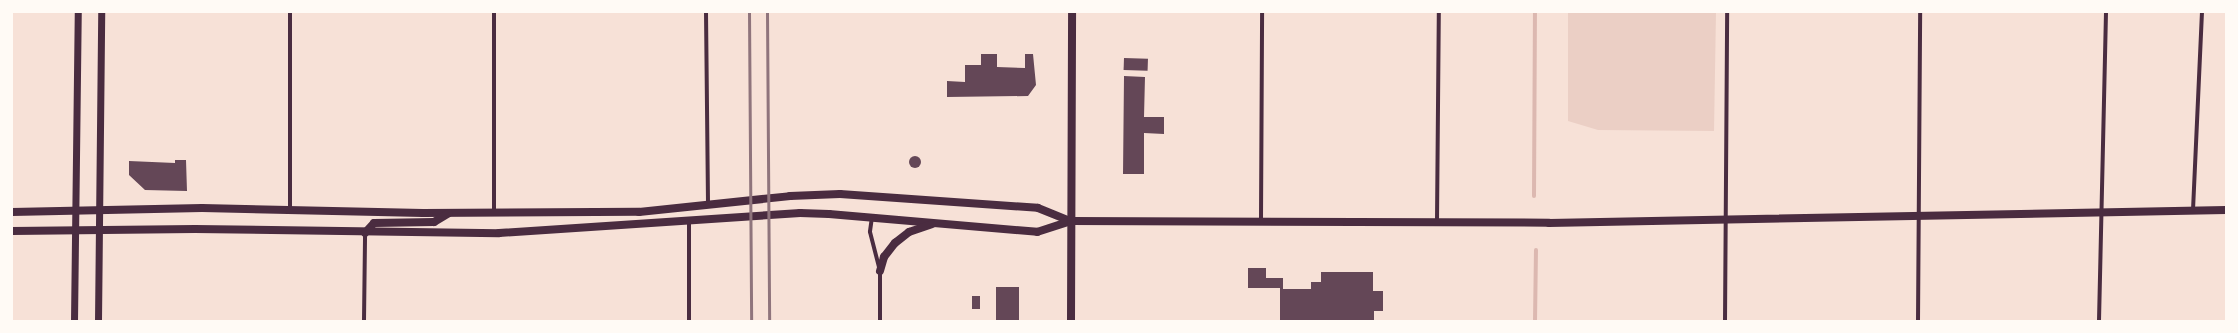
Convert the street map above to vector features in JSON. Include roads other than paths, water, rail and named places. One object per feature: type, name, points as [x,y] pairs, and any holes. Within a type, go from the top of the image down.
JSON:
[{"type":"main road","points":[[1071,321],[1072,12]]},
{"type":"main road","points":[[12,212],[100,212],[202,208],[449,213],[639,212],[708,206],[790,196],[874,195],[1038,208],[1071,221]]},
{"type":"main road","points":[[12,231],[99,230],[506,233],[689,222],[800,213],[1037,232],[1071,221],[1549,222],[1724,220],[1918,214],[2226,210]]},
{"type":"main road","points":[[365,233],[374,223],[434,222],[449,213]]},
{"type":"main road","points":[[880,272],[884,257],[895,243],[909,232],[933,223]]},
{"type":"street","points":[[74,321],[78,12]]},
{"type":"street","points":[[98,321],[101,12]]},
{"type":"street","points":[[290,12],[290,210]]},
{"type":"street","points":[[494,12],[494,213]]},
{"type":"street","points":[[706,12],[708,206]]},
{"type":"street","points":[[1261,221],[1262,12]]},
{"type":"street","points":[[1437,221],[1439,12]]},
{"type":"street","points":[[1725,321],[1724,220],[1727,12]]},
{"type":"street","points":[[1918,321],[1920,12]]},
{"type":"street","points":[[2099,321],[2100,211],[2106,12]]},
{"type":"street","points":[[2193,210],[2202,12]]},
{"type":"street","points":[[872,218],[870,232],[880,272],[880,321]]},
{"type":"street","points":[[689,222],[689,321]]},
{"type":"street","points":[[364,321],[365,233]]},
{"type":"waterway","points":[[1534,196],[1535,12]]},
{"type":"waterway","points":[[1535,321],[1536,250]]},
{"type":"railway","points":[[749,12],[751,321]]},
{"type":"railway","points":[[767,12],[769,321]]}]
